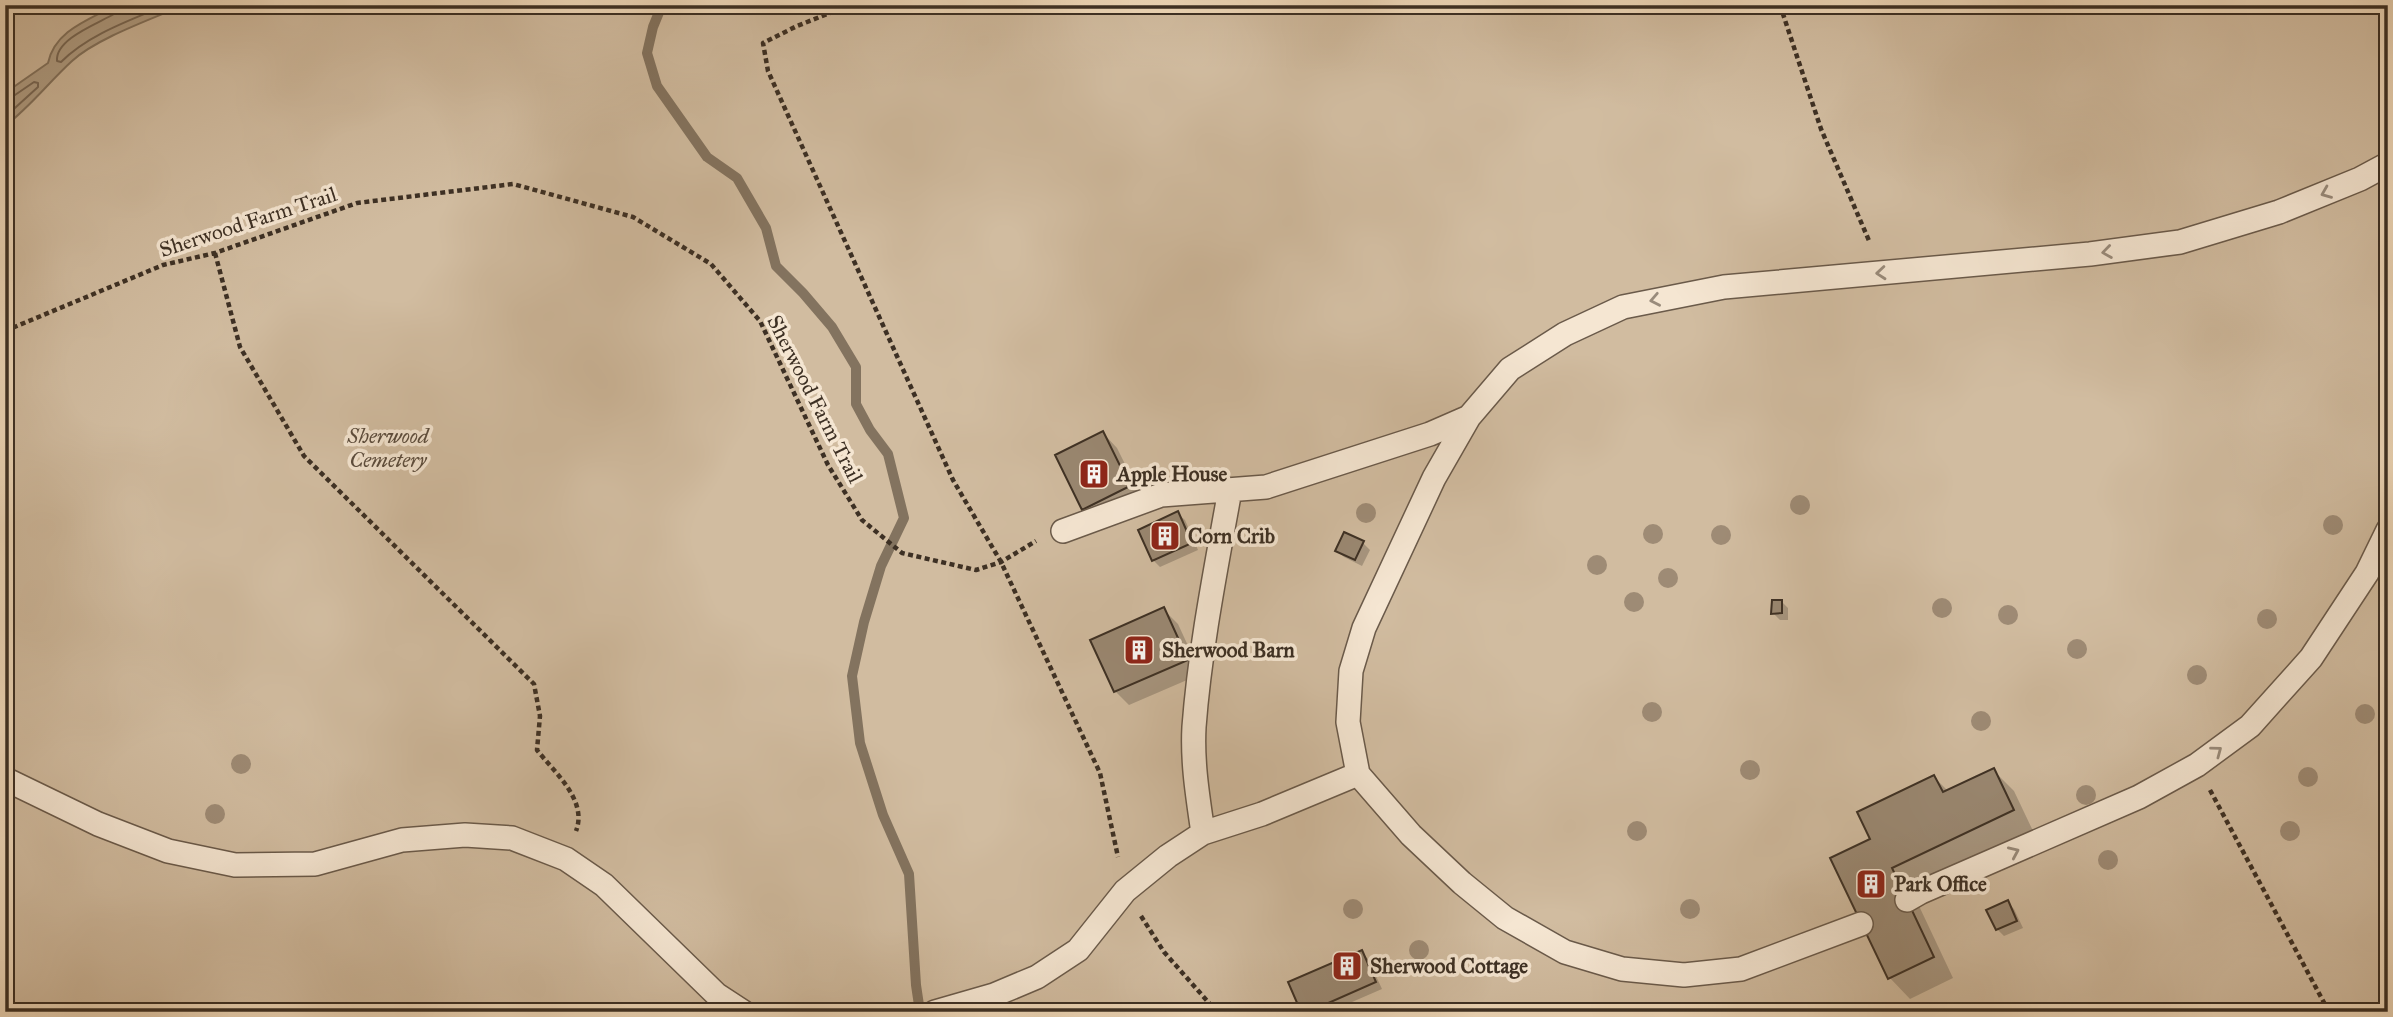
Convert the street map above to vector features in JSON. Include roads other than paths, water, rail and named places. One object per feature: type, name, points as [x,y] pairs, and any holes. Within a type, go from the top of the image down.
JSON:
[{"type":"lane","points":[[1861,924],[1741,969],[1684,975],[1622,969],[1565,952],[1505,918],[1462,883],[1411,835],[1358,774],[1348,722],[1351,671],[1364,628],[1434,478],[1469,417],[1510,369],[1565,334],[1623,307],[1724,287],[2090,254],[2180,242],[2279,212],[2360,179],[2388,164]]},
{"type":"lane","points":[[1063,531],[1161,495],[1266,487],[1430,434],[1469,417]]},
{"type":"lane","points":[[1203,833],[1195,783],[1194,728],[1230,490]]},
{"type":"lane","points":[[1907,901],[1921,892],[2139,797],[2197,765],[2250,726],[2311,658],[2367,573],[2388,530]]},
{"type":"lane","points":[[935,1012],[965,1004],[1037,977],[1078,950],[1125,891],[1168,856],[1203,833],[1262,814],[1358,774]]},
{"type":"lane","points":[[5,779],[98,824],[168,851],[235,865],[315,864],[402,840],[465,835],[512,838],[566,859],[604,885],[717,995],[743,1012]]},
{"type":"water","points":[[116,5],[184,5],[125,30],[83,53],[5,126],[5,93],[48,63],[52,52],[65,34]]},
{"type":"waterway","points":[[662,5],[647,53],[657,86],[707,157],[737,178],[766,228],[776,266],[832,327],[856,367],[856,404],[870,430],[888,454],[904,518],[881,566],[864,622],[852,676],[860,743],[883,815],[909,874],[920,1012]]},
{"type":"place","name":"Apple House","points":[[1094,474]]},
{"type":"place","name":"Corn Crib","points":[[1165,536]]},
{"type":"place","name":"Sherwood Barn","points":[[1139,650]]},
{"type":"place","name":"Park Office","points":[[1871,884]]},
{"type":"place","name":"Sherwood Cottage","points":[[1347,966]]},
{"type":"park label","name":"Sherwood Cemetery","points":[[388,448]]}]
